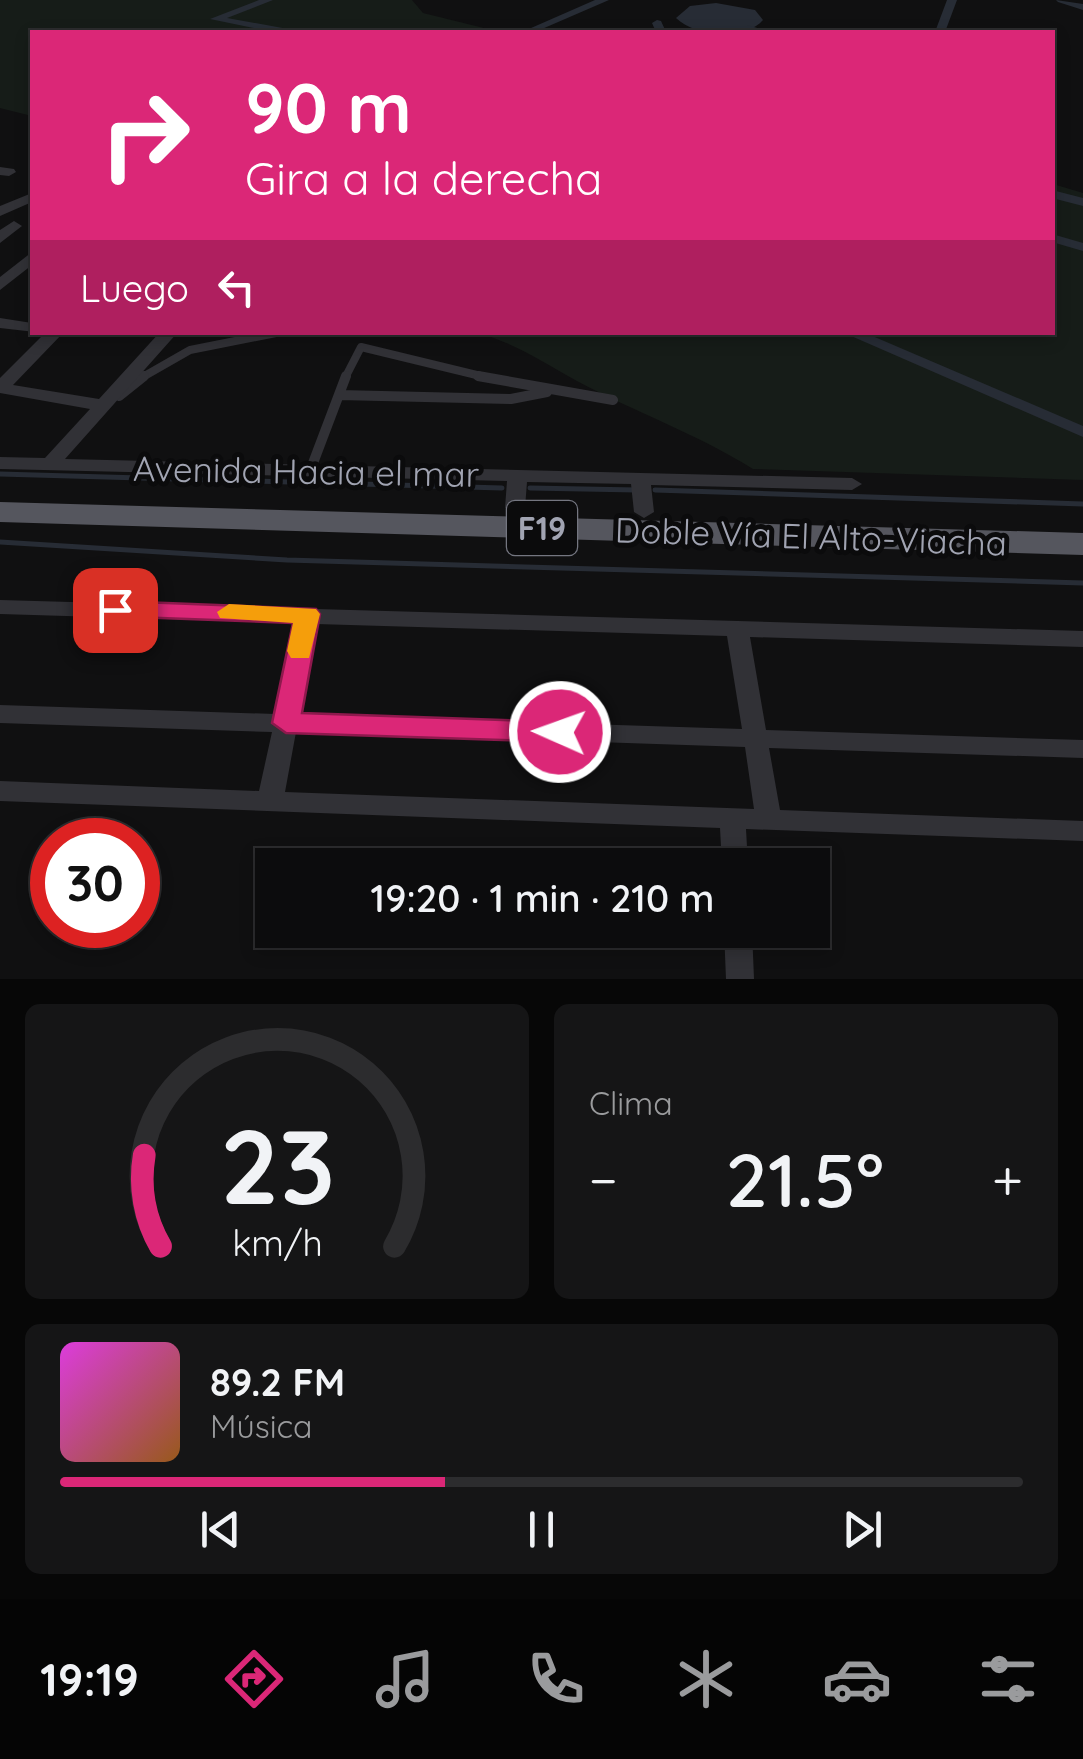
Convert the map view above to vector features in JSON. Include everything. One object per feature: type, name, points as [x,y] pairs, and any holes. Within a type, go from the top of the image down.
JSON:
[{"type":"highway","name":"Doble Vía El Alto-Viacha","points":[[0,494],[642,495],[1083,523]]},
{"type":"highway","name":"Doble Vía El Alto-Viacha","points":[[0,512],[1083,544]]},
{"type":"street","points":[[0,211],[30,198]]},
{"type":"street","points":[[0,223],[14,226],[0,238]]},
{"type":"street","points":[[0,285],[30,259]]},
{"type":"street","points":[[0,323],[30,328]]},
{"type":"street","points":[[0,388],[53,335]]},
{"type":"street","points":[[50,464],[167,335]]},
{"type":"street","points":[[0,388],[103,403]]},
{"type":"street","name":"Avenida Hacia el mar","points":[[0,463],[310,471],[516,492]]},
{"type":"street","points":[[642,495],[852,484]]},
{"type":"street","points":[[0,607],[1083,639]]},
{"type":"street","points":[[270,801],[307,614]]},
{"type":"street","points":[[736,628],[769,820]]},
{"type":"street","points":[[0,714],[1083,748]]},
{"type":"street","points":[[0,791],[1083,831]]},
{"type":"street","points":[[732,818],[734,848]]},
{"type":"street","points":[[739,948],[740,979]]},
{"type":"lane","points":[[103,403],[116,400],[146,373],[184,352],[258,342],[275,335]]},
{"type":"lane","points":[[310,471],[354,352],[362,347],[613,400]]},
{"type":"lane","points":[[339,396],[512,399],[554,390]]},
{"type":"shaded area","points":[[0,0],[412,0],[423,13],[492,30],[30,30],[30,116],[0,108]]},
{"type":"shaded area","points":[[716,3],[755,10],[763,20],[747,30],[698,30],[676,18],[690,6]]},
{"type":"shaded area","points":[[1055,185],[1083,193],[1083,480],[753,469],[486,335],[1055,335]]},
{"type":"waterway","points":[[268,0],[215,19],[277,30]]},
{"type":"waterway","points":[[532,30],[604,0]]},
{"type":"waterway","points":[[941,30],[952,0]]},
{"type":"waterway","points":[[1061,0],[1083,7]]},
{"type":"waterway","points":[[657,23],[660,30]]},
{"type":"waterway","points":[[1055,195],[1083,202]]},
{"type":"waterway","points":[[1055,239],[1083,247]]},
{"type":"waterway","points":[[856,335],[1083,432]]},
{"type":"waterway","points":[[0,474],[502,488]]},
{"type":"waterway","points":[[530,488],[637,490]]},
{"type":"waterway","points":[[655,490],[1083,504]]},
{"type":"waterway","points":[[0,542],[287,560],[1083,583]]},
{"type":"slow traffic","points":[[229,612],[307,614],[300,651]]},
{"type":"route","points":[[115,610],[307,614],[286,723],[560,732]]}]
